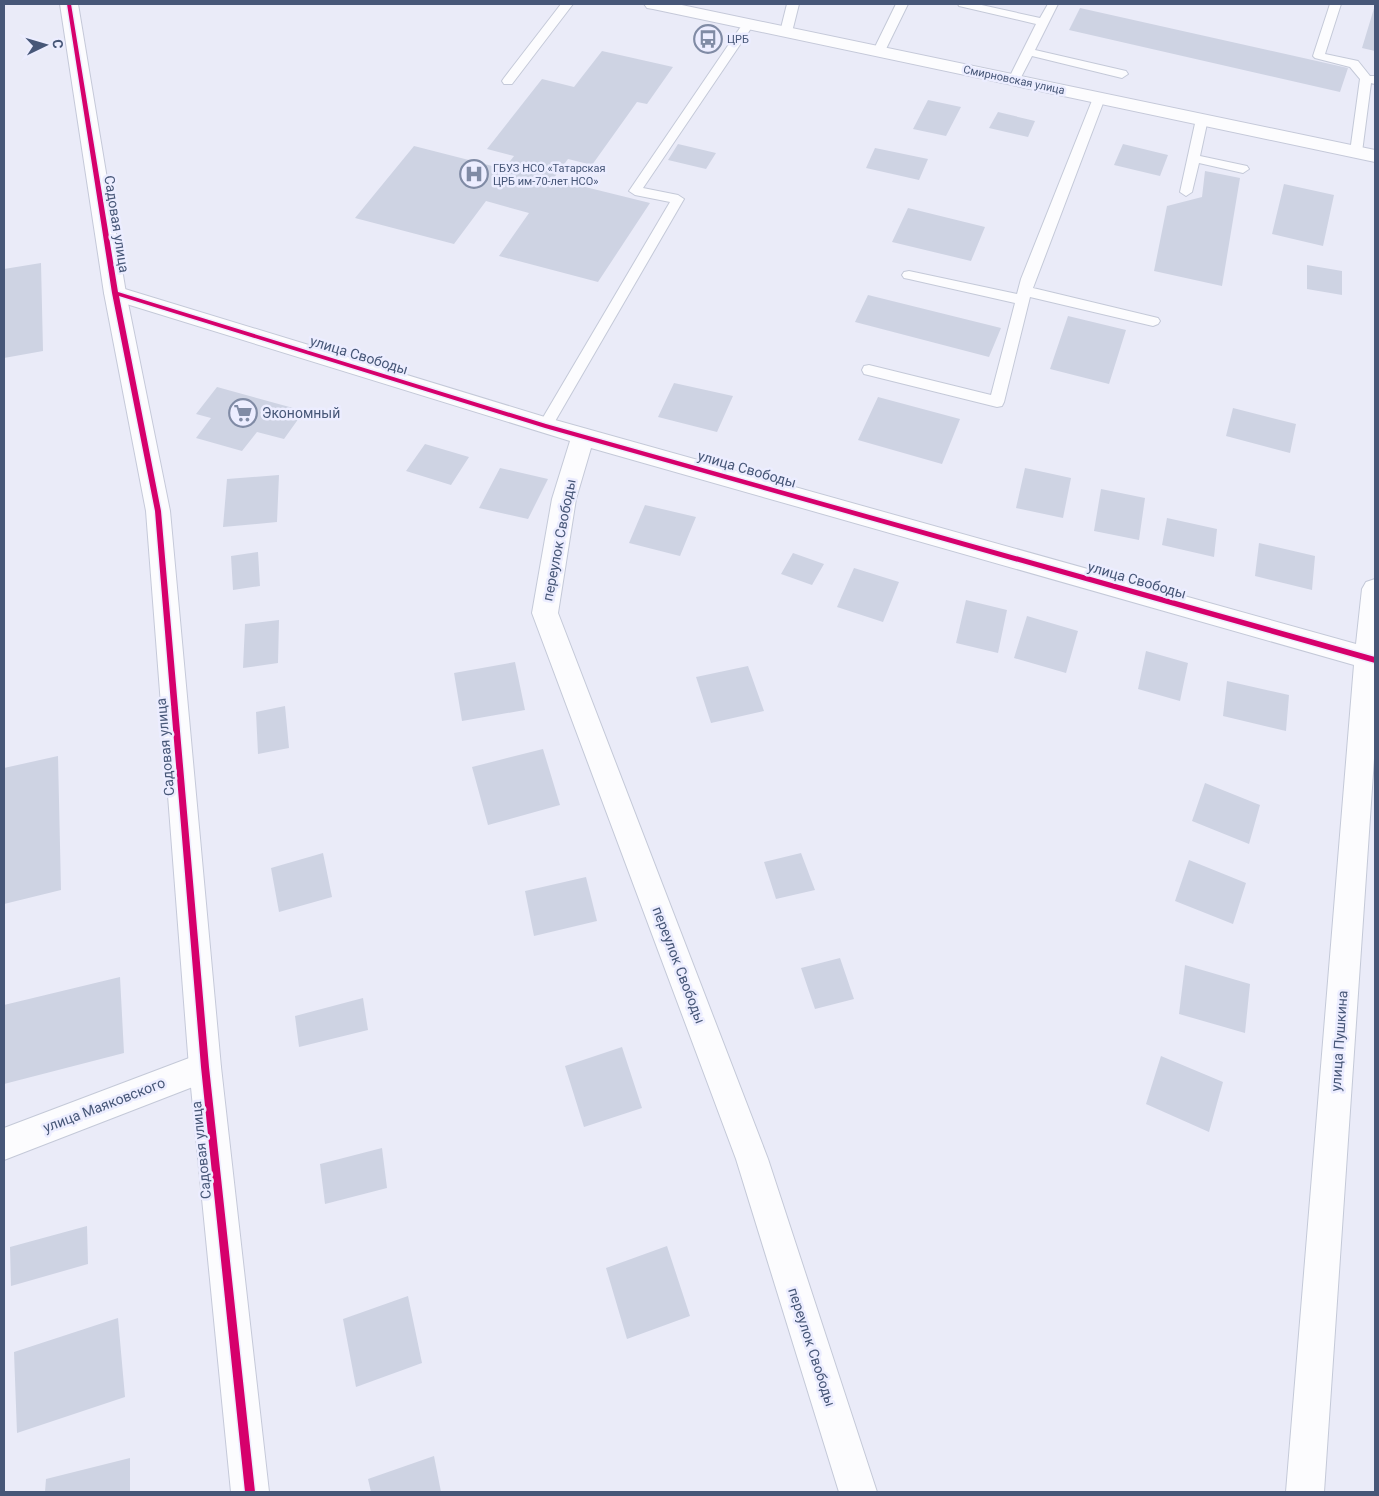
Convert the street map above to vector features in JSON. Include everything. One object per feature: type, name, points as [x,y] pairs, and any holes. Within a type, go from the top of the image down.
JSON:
[{"type":"street","name":"Садовая улица","points":[[69,4],[115,293],[158,511],[205,1067],[250,1492]]},
{"type":"street","name":"Смирновская улица","points":[[653,4],[1375,156]]},
{"type":"street","name":"улица Свободы","points":[[115,293],[545,426],[1372,659]]},
{"type":"street","name":"переулок Свободы","points":[[583,436],[564,499],[545,613],[752,1159],[858,1492]]},
{"type":"street","name":"улица Пушкина","points":[[1305,1492],[1372,659],[1375,589]]},
{"type":"street","name":"улица Маяковского","points":[[4,1144],[205,1067]]},
{"type":"lane","points":[[508,81],[568,4]]},
{"type":"lane","points":[[786,32],[793,4]]},
{"type":"lane","points":[[879,51],[902,4]]},
{"type":"lane","points":[[964,4],[1043,22]]},
{"type":"lane","points":[[1014,80],[1054,4]]},
{"type":"lane","points":[[1335,4],[1320,56],[1354,64],[1371,80],[1356,152]]},
{"type":"lane","points":[[545,426],[678,199],[635,191],[748,24]]},
{"type":"lane","points":[[1028,52],[1122,74]]},
{"type":"lane","points":[[869,370],[997,402],[1028,279],[1099,98]]},
{"type":"lane","points":[[1186,192],[1202,119]]},
{"type":"lane","points":[[1194,158],[1243,169]]},
{"type":"lane","points":[[909,275],[1153,320]]},
{"type":"building","points":[[1375,5],[1375,51],[1362,48]]},
{"type":"building","points":[[1080,8],[1348,68],[1340,92],[1069,30]]},
{"type":"building","name":"ГБУЗ НСО «Татарская ЦРБ им-70-лет НСО»","points":[[602,51],[673,67],[647,104],[637,102],[592,165],[568,159],[553,179],[650,203],[598,282],[499,256],[529,213],[486,201],[454,244],[355,218],[414,146],[504,169],[514,156],[487,149],[542,79],[574,87]]},
{"type":"building","points":[[928,100],[961,107],[946,136],[913,129]]},
{"type":"building","points":[[998,112],[1035,121],[1028,137],[989,128]]},
{"type":"building","points":[[678,144],[716,153],[706,169],[668,160]]},
{"type":"building","points":[[1123,144],[1168,155],[1160,176],[1114,165]]},
{"type":"building","points":[[875,148],[928,159],[919,180],[866,168]]},
{"type":"building","points":[[1205,171],[1240,178],[1222,286],[1154,271],[1167,206],[1202,197]]},
{"type":"building","points":[[1284,184],[1334,195],[1323,246],[1272,234]]},
{"type":"building","points":[[908,208],[985,227],[971,261],[892,242]]},
{"type":"building","points":[[41,263],[43,351],[4,358],[4,269]]},
{"type":"building","points":[[1307,265],[1342,271],[1342,295],[1307,289]]},
{"type":"building","points":[[868,295],[1001,328],[989,357],[855,322]]},
{"type":"building","points":[[1068,316],[1126,330],[1109,384],[1050,369]]},
{"type":"building","points":[[674,383],[733,396],[717,432],[658,417]]},
{"type":"building","points":[[217,387],[304,411],[284,439],[257,432],[242,451],[196,438],[211,418],[196,414]]},
{"type":"building","points":[[878,397],[960,419],[942,464],[858,440]]},
{"type":"building","points":[[1233,408],[1296,424],[1290,453],[1226,436]]},
{"type":"building","points":[[425,444],[469,457],[451,485],[406,471]]},
{"type":"building","points":[[500,468],[548,479],[528,519],[479,508]]},
{"type":"building","points":[[1025,468],[1071,478],[1063,518],[1016,508]]},
{"type":"building","points":[[279,475],[277,522],[223,527],[227,479]]},
{"type":"building","points":[[1101,489],[1145,498],[1139,540],[1094,531]]},
{"type":"building","points":[[645,505],[696,517],[680,556],[629,543]]},
{"type":"building","points":[[1167,518],[1217,529],[1214,557],[1162,545]]},
{"type":"building","points":[[1259,543],[1315,556],[1312,590],[1255,576]]},
{"type":"building","points":[[258,552],[260,586],[233,590],[231,556]]},
{"type":"building","points":[[793,553],[824,564],[812,585],[781,574]]},
{"type":"building","points":[[854,568],[899,582],[883,622],[837,607]]},
{"type":"building","points":[[966,600],[1007,610],[998,653],[956,643]]},
{"type":"building","points":[[1027,616],[1078,631],[1066,673],[1014,658]]},
{"type":"building","points":[[279,620],[278,663],[243,668],[245,624]]},
{"type":"building","points":[[1146,651],[1188,663],[1180,701],[1138,689]]},
{"type":"building","points":[[515,662],[525,710],[462,721],[454,673]]},
{"type":"building","points":[[748,666],[764,711],[711,723],[696,677]]},
{"type":"building","points":[[1227,681],[1289,695],[1286,731],[1223,716]]},
{"type":"building","points":[[285,706],[289,748],[258,754],[256,712]]},
{"type":"building","points":[[543,749],[560,805],[488,825],[472,767]]},
{"type":"building","points":[[58,756],[61,890],[4,904],[4,768]]},
{"type":"building","points":[[1205,783],[1260,805],[1249,844],[1192,821]]},
{"type":"building","points":[[323,853],[332,897],[279,912],[271,868]]},
{"type":"building","points":[[801,853],[815,890],[776,899],[764,862]]},
{"type":"building","points":[[1189,860],[1246,883],[1233,924],[1175,901]]},
{"type":"building","points":[[586,877],[597,921],[534,936],[525,891]]},
{"type":"building","points":[[840,958],[854,999],[815,1009],[801,968]]},
{"type":"building","points":[[1185,965],[1250,984],[1245,1033],[1179,1014]]},
{"type":"building","points":[[120,977],[124,1053],[4,1084],[4,1005]]},
{"type":"building","points":[[363,998],[368,1030],[299,1047],[295,1016]]},
{"type":"building","points":[[622,1047],[642,1108],[584,1127],[565,1066]]},
{"type":"building","points":[[1161,1056],[1223,1082],[1209,1132],[1146,1104]]},
{"type":"building","points":[[382,1148],[387,1188],[325,1204],[320,1164]]},
{"type":"building","points":[[87,1226],[88,1264],[11,1286],[10,1247]]},
{"type":"building","points":[[667,1246],[690,1316],[627,1339],[606,1268]]},
{"type":"building","points":[[408,1296],[422,1363],[356,1387],[343,1319]]},
{"type":"building","points":[[118,1318],[125,1397],[17,1433],[14,1352]]},
{"type":"building","points":[[434,1456],[441,1492],[371,1492],[368,1479]]},
{"type":"building","points":[[130,1458],[130,1492],[45,1492],[46,1479]]},
{"type":"cycle path","points":[[69,4],[115,293],[158,511],[205,1067],[250,1492]]},
{"type":"cycle path","points":[[115,293],[545,426],[1375,660]]},
{"type":"place","name":"ЦРБ","points":[[708,39]]},
{"type":"place","name":"ГБУЗ НСО «Татарская ЦРБ им-70-лет НСО»","points":[[474,174]]},
{"type":"place","name":"Экономный","points":[[243,413]]}]
